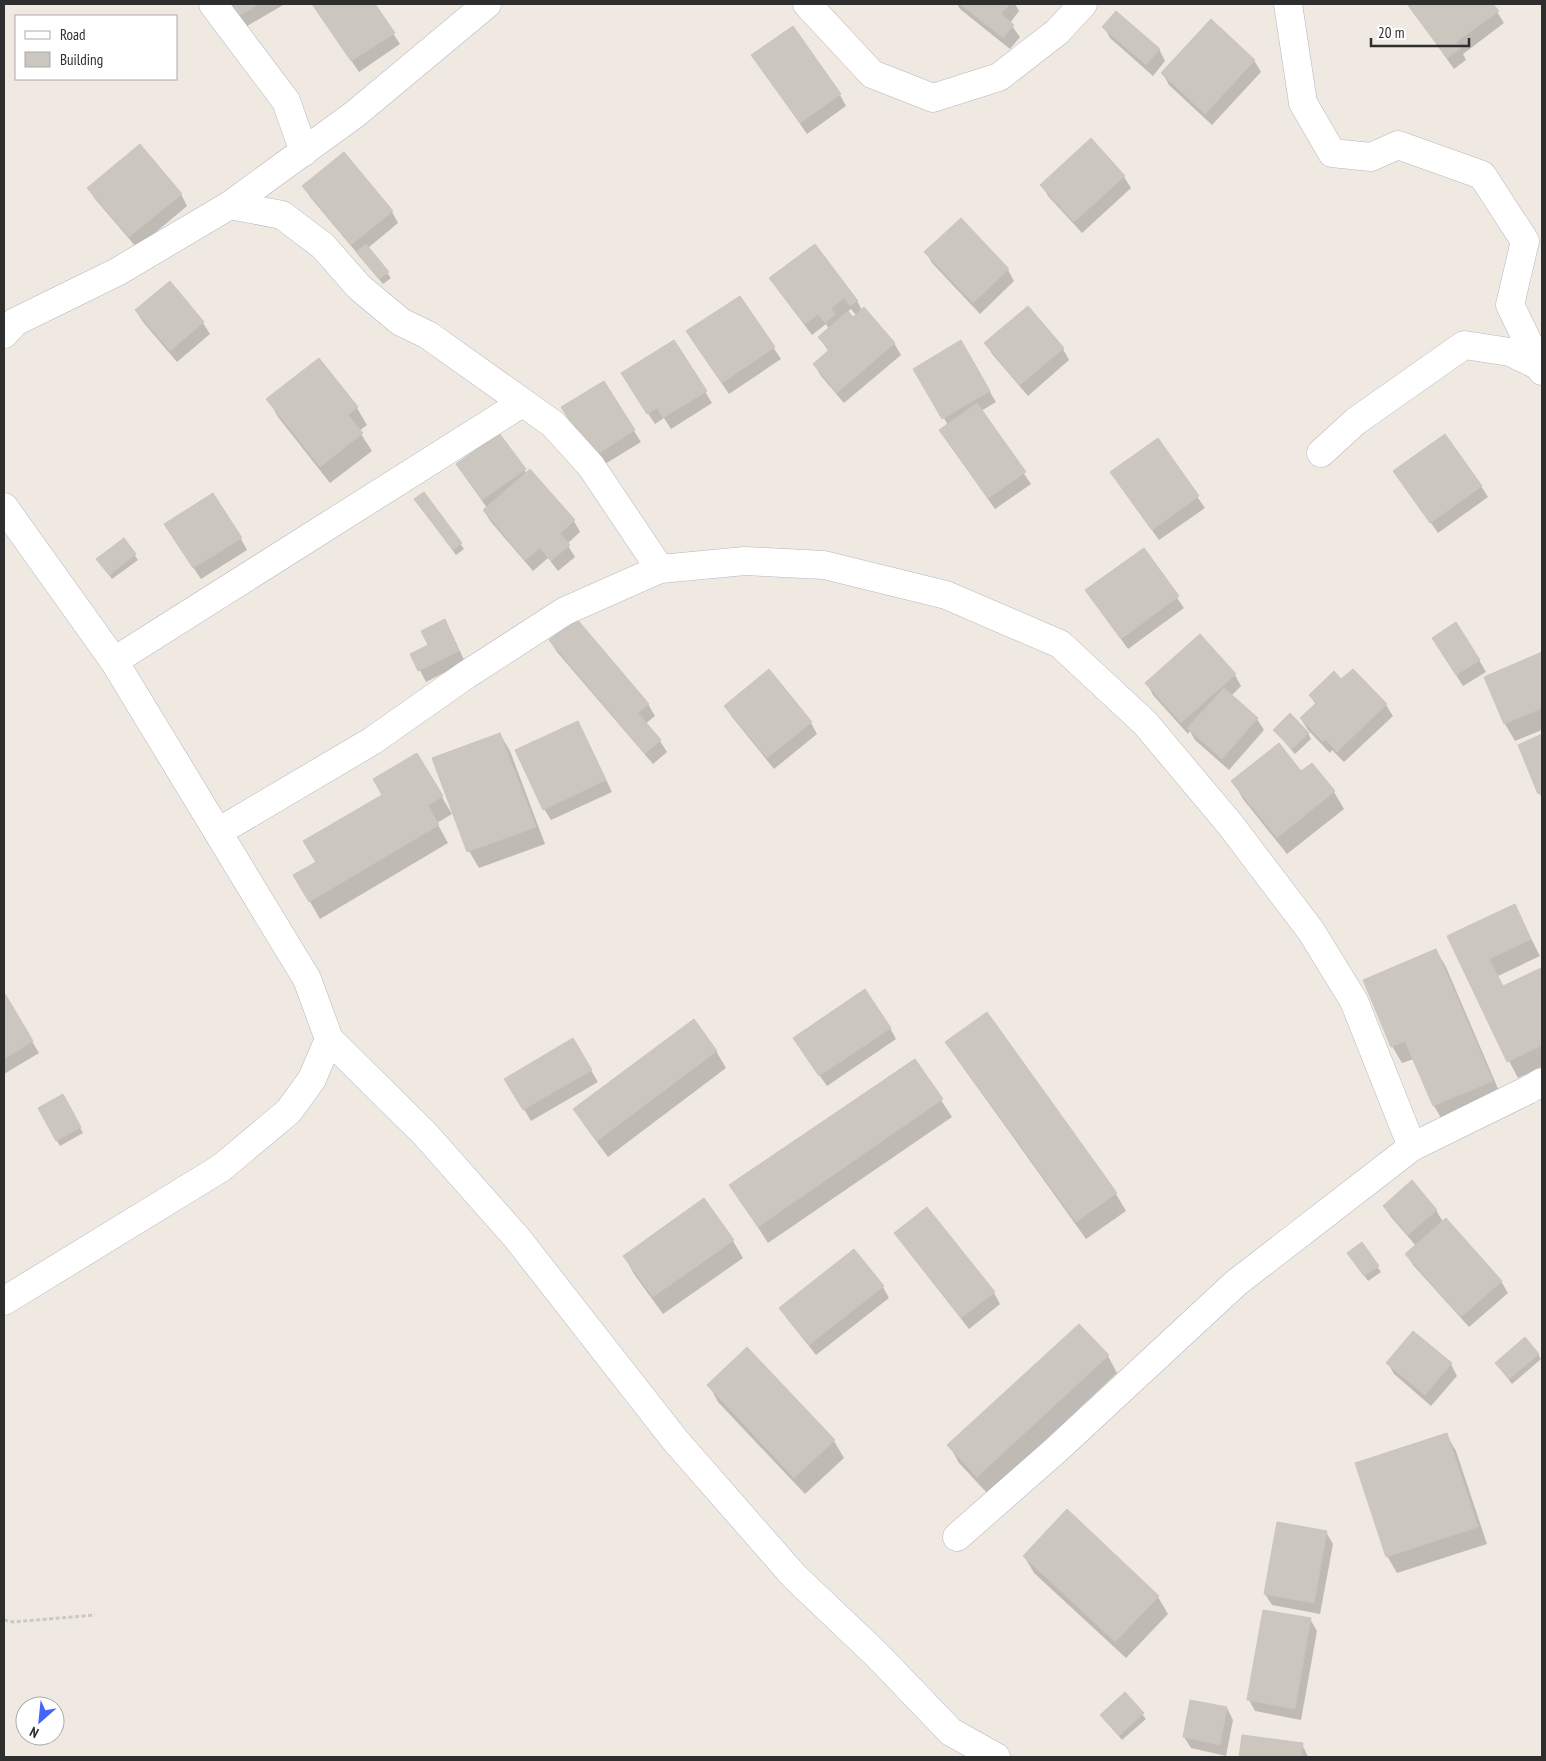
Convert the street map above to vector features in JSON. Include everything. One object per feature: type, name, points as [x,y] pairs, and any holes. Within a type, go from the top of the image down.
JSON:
[{"type":"street","points":[[212,4],[286,101],[304,152]]},
{"type":"street","points":[[8,326],[117,272],[230,205],[355,114],[487,4]]},
{"type":"street","points":[[807,4],[872,74],[933,98],[999,77],[1057,32],[1083,4]]},
{"type":"street","points":[[1288,4],[1303,103],[1332,153],[1371,158],[1398,145],[1482,175],[1525,241],[1510,305],[1542,369]]},
{"type":"street","points":[[230,205],[282,215],[324,246],[360,287],[400,322],[428,335],[553,424],[591,466],[660,569]]},
{"type":"street","points":[[1321,453],[1356,421],[1464,345],[1510,352],[1542,369]]},
{"type":"street","points":[[114,661],[522,403]]},
{"type":"street","points":[[4,507],[114,661],[306,979],[329,1039],[425,1134],[510,1231],[675,1440],[794,1576],[877,1655],[951,1732],[996,1757]]},
{"type":"street","points":[[218,832],[372,741],[466,675],[565,611],[660,569],[745,561],[824,565],[946,595],[1060,644],[1145,723],[1229,823],[1312,931],[1354,1001],[1412,1147]]},
{"type":"street","points":[[4,1301],[221,1168],[289,1111],[312,1079],[329,1039]]},
{"type":"street","points":[[957,1537],[1056,1450],[1236,1283],[1412,1147],[1542,1082]]},
{"type":"path","points":[[4,1620],[13,1622],[95,1615]]},
{"type":"building","points":[[226,4],[259,4],[235,18]]},
{"type":"building","points":[[312,4],[375,4],[395,33],[351,61]]},
{"type":"building","points":[[960,4],[1010,4],[1001,14],[1014,25],[1003,38]]},
{"type":"building","points":[[1407,4],[1493,4],[1499,11],[1456,42],[1461,48],[1447,58]]},
{"type":"building","points":[[1116,11],[1160,49],[1146,65],[1102,27]]},
{"type":"building","points":[[1211,19],[1255,60],[1205,114],[1161,73]]},
{"type":"building","points":[[793,26],[841,94],[800,123],[751,55]]},
{"type":"building","points":[[1091,138],[1125,176],[1074,222],[1040,185]]},
{"type":"building","points":[[140,144],[182,194],[129,237],[87,188]]},
{"type":"building","points":[[344,152],[393,211],[351,245],[302,186]]},
{"type":"building","points":[[961,218],[1009,269],[973,303],[924,252]]},
{"type":"building","points":[[366,244],[389,272],[379,279],[356,252]]},
{"type":"building","points":[[815,244],[858,301],[850,306],[844,298],[831,308],[836,314],[825,323],[818,314],[805,324],[769,278]]},
{"type":"building","points":[[170,281],[204,322],[170,351],[135,310]]},
{"type":"building","points":[[740,296],[775,347],[722,383],[686,331]]},
{"type":"building","points":[[1028,306],[1064,348],[1020,385],[984,343]]},
{"type":"building","points":[[864,307],[895,343],[837,393],[813,364],[829,350],[818,337],[848,311],[853,317]]},
{"type":"building","points":[[674,340],[707,391],[663,418],[657,408],[647,414],[621,373]]},
{"type":"building","points":[[961,340],[990,391],[942,419],[913,369]]},
{"type":"building","points":[[319,358],[358,407],[348,415],[363,433],[320,467],[266,399]]},
{"type":"building","points":[[604,381],[635,430],[593,457],[561,407]]},
{"type":"building","points":[[977,403],[1026,472],[988,498],[939,430]]},
{"type":"building","points":[[499,433],[526,469],[482,500],[456,464]]},
{"type":"building","points":[[1445,434],[1482,486],[1430,523],[1393,471]]},
{"type":"building","points":[[1158,438],[1199,496],[1152,530],[1110,472]]},
{"type":"building","points":[[530,469],[575,520],[560,533],[570,545],[551,561],[540,548],[525,560],[483,510]]},
{"type":"building","points":[[424,492],[462,543],[453,550],[414,499]]},
{"type":"building","points":[[213,493],[242,538],[193,568],[164,524]]},
{"type":"building","points":[[124,538],[136,554],[109,575],[96,559]]},
{"type":"building","points":[[1144,548],[1179,596],[1121,639],[1085,590]]},
{"type":"building","points":[[576,618],[649,704],[638,713],[661,740],[645,754],[549,640]]},
{"type":"building","points":[[445,619],[459,651],[418,671],[410,654],[428,645],[421,631]]},
{"type":"building","points":[[1456,622],[1480,660],[1456,675],[1432,638]]},
{"type":"building","points":[[1200,634],[1236,674],[1181,723],[1145,683]]},
{"type":"building","points":[[1542,652],[1542,708],[1504,724],[1484,677]]},
{"type":"building","points":[[769,669],[812,722],[767,758],[724,706]]},
{"type":"building","points":[[1353,669],[1387,704],[1337,752],[1325,739],[1323,742],[1300,718],[1316,703],[1309,695],[1334,671],[1341,679]]},
{"type":"building","points":[[1224,688],[1258,718],[1222,759],[1187,728]]},
{"type":"building","points":[[1290,713],[1309,733],[1292,749],[1273,730]]},
{"type":"building","points":[[578,721],[606,780],[543,810],[515,750]]},
{"type":"building","points":[[500,733],[536,827],[467,852],[432,758]]},
{"type":"building","points":[[1542,734],[1542,792],[1538,794],[1518,745]]},
{"type":"building","points":[[1279,743],[1301,771],[1312,763],[1335,791],[1277,838],[1231,781]]},
{"type":"building","points":[[417,753],[443,796],[428,805],[439,825],[309,902],[293,875],[316,862],[303,841],[382,795],[373,779]]},
{"type":"building","points":[[1515,904],[1531,939],[1489,959],[1503,986],[1541,968],[1542,1050],[1540,1046],[1507,1062],[1447,936]]},
{"type":"building","points":[[1436,949],[1493,1081],[1433,1106],[1405,1041],[1391,1047],[1363,980]]},
{"type":"building","points":[[865,989],[891,1028],[819,1076],[793,1038]]},
{"type":"building","points":[[4,992],[33,1041],[4,1059]]},
{"type":"building","points":[[987,1012],[1117,1193],[1076,1222],[945,1042]]},
{"type":"building","points":[[694,1019],[717,1051],[597,1141],[573,1109]]},
{"type":"building","points":[[573,1038],[592,1070],[523,1110],[504,1079]]},
{"type":"building","points":[[915,1059],[943,1099],[758,1227],[729,1185]]},
{"type":"building","points":[[63,1094],[81,1127],[56,1141],[38,1108]]},
{"type":"building","points":[[1412,1180],[1437,1210],[1408,1235],[1383,1206]]},
{"type":"building","points":[[704,1198],[734,1240],[653,1297],[623,1256]]},
{"type":"building","points":[[927,1207],[995,1292],[961,1318],[894,1233]]},
{"type":"building","points":[[1446,1218],[1502,1281],[1461,1317],[1405,1254]]},
{"type":"building","points":[[1362,1242],[1379,1266],[1364,1276],[1347,1253]]},
{"type":"building","points":[[854,1249],[884,1286],[809,1345],[779,1308]]},
{"type":"building","points":[[1079,1324],[1109,1355],[977,1477],[947,1445]]},
{"type":"building","points":[[1413,1331],[1452,1363],[1425,1395],[1386,1363]]},
{"type":"building","points":[[1525,1337],[1539,1354],[1509,1379],[1495,1363]]},
{"type":"building","points":[[747,1347],[835,1440],[794,1478],[707,1385]]},
{"type":"building","points":[[1447,1433],[1478,1527],[1386,1557],[1355,1463]]},
{"type":"building","points":[[1067,1509],[1159,1596],[1115,1642],[1023,1556]]},
{"type":"building","points":[[1277,1522],[1327,1531],[1314,1603],[1264,1594]]},
{"type":"building","points":[[1263,1610],[1311,1618],[1295,1709],[1247,1700]]},
{"type":"building","points":[[1125,1692],[1144,1713],[1119,1736],[1100,1715]]},
{"type":"building","points":[[1190,1700],[1227,1707],[1220,1745],[1183,1737]]},
{"type":"building","points":[[1242,1735],[1303,1743],[1301,1757],[1239,1757]]}]
